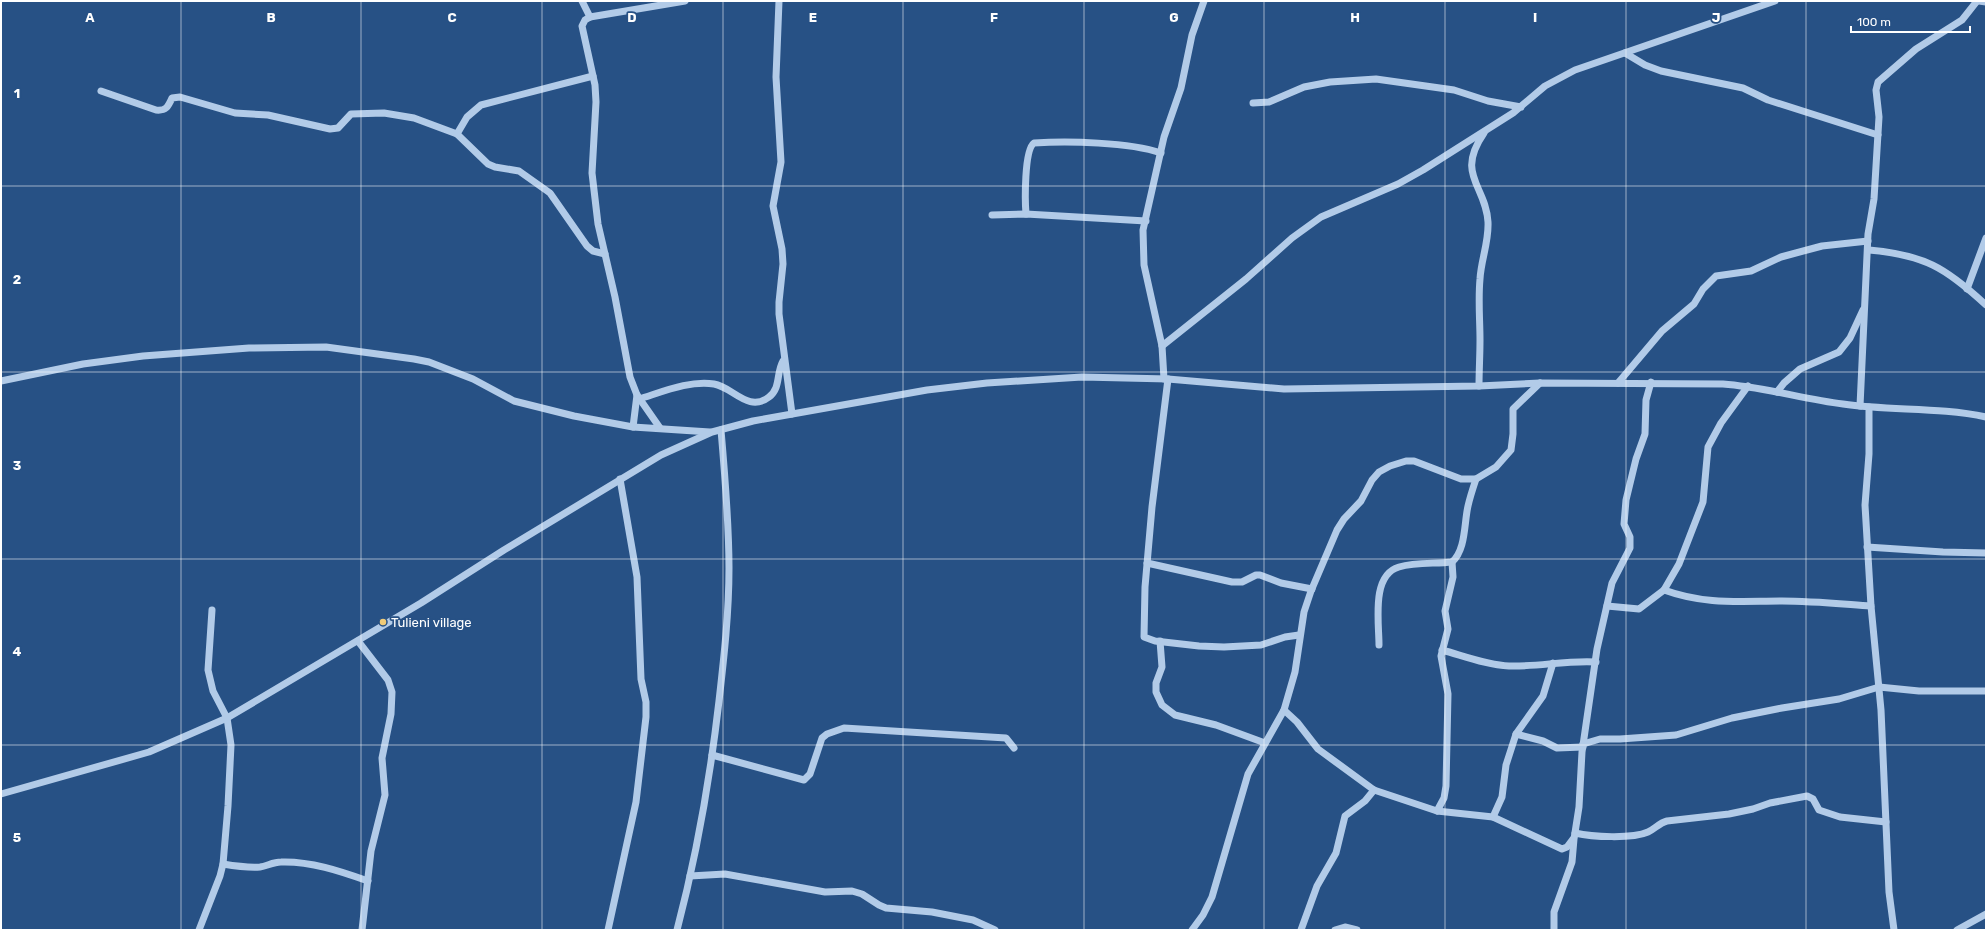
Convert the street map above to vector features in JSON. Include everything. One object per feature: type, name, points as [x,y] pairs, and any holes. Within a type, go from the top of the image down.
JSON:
[{"type":"street","points":[[582,1],[590,17]]},
{"type":"street","points":[[660,428],[638,397],[630,378],[598,224],[593,179],[596,102],[593,76],[582,26],[585,20],[590,17],[685,1]]},
{"type":"street","points":[[779,1],[776,76],[781,162],[773,206],[782,249],[783,264],[779,302],[784,359],[792,414]]},
{"type":"street","points":[[1204,1],[1192,35],[1185,72],[1161,153],[1146,221],[1142,248],[1144,265],[1162,346],[1166,379],[1152,506],[1143,635],[1146,639],[1199,646],[1256,646],[1267,644],[1285,636],[1300,636]]},
{"type":"street","points":[[1162,346],[1246,279],[1292,238],[1321,217],[1398,184],[1486,131],[1521,107],[1545,86],[1559,78],[1575,70],[1775,1]]},
{"type":"street","points":[[1860,406],[1868,240],[1874,207],[1879,117],[1876,90],[1878,82],[1916,49],[1962,20],[1978,1],[1986,2]]},
{"type":"street","points":[[1625,53],[1645,65],[1661,71],[1743,88],[1768,100],[1878,135]]},
{"type":"street","points":[[457,134],[467,117],[481,105],[593,76]]},
{"type":"street","points":[[1253,103],[1269,102],[1304,87],[1376,79],[1454,90],[1488,101],[1521,107]]},
{"type":"street","points":[[101,91],[156,110],[165,110],[172,98],[180,97],[235,113],[268,115],[330,129],[338,128],[351,114],[371,113],[400,115],[414,118],[457,134],[488,164],[496,167],[520,171],[540,185],[558,202],[586,246],[593,251],[605,254]]},
{"type":"street","points":[[1479,386],[1479,291],[1487,241],[1488,221],[1473,177],[1472,167],[1475,147],[1486,131]]},
{"type":"street","points":[[1026,214],[1026,175],[1030,147],[1034,143],[1070,142],[1116,145],[1153,150],[1161,153]]},
{"type":"street","points":[[992,215],[1026,214],[1146,221]]},
{"type":"street","points":[[1967,289],[1986,238]]},
{"type":"street","points":[[1618,383],[1662,331],[1690,308],[1708,282],[1716,276],[1750,271],[1781,257],[1822,246],[1868,240]]},
{"type":"street","points":[[1868,250],[1891,252],[1924,260],[1948,272],[1986,305]]},
{"type":"street","points":[[1777,392],[1784,383],[1800,369],[1829,358],[1839,352],[1850,338],[1865,306]]},
{"type":"street","points":[[1,381],[83,364],[144,356],[257,348],[326,347],[429,362],[473,379],[514,401],[574,416],[633,427],[712,432]]},
{"type":"street","points":[[638,397],[702,383],[723,387],[748,402],[763,400],[769,398],[778,386],[780,365],[784,359]]},
{"type":"street","points":[[1,794],[149,752],[227,718],[358,641],[661,455],[712,432],[792,414],[926,390],[987,383],[1082,377],[1166,379],[1284,389],[1479,386],[1540,383],[1651,382],[1723,384],[1748,386],[1860,406],[1922,409],[1986,417]]},
{"type":"street","points":[[1554,930],[1554,912],[1572,862],[1574,836],[1579,808],[1583,746],[1596,662],[1607,606],[1616,573],[1630,548],[1630,537],[1624,524],[1625,510],[1632,473],[1645,434],[1646,400],[1651,382]]},
{"type":"street","points":[[1192,930],[1203,915],[1212,897],[1247,779],[1284,710],[1295,672],[1304,612],[1312,588],[1337,530],[1344,519],[1361,501],[1372,480],[1380,472],[1399,462],[1414,461],[1430,466],[1454,478],[1476,478],[1496,467],[1508,454],[1513,434],[1513,409],[1540,383]]},
{"type":"street","points":[[1607,606],[1639,609],[1664,590],[1679,564],[1704,502],[1708,447],[1721,423],[1748,386]]},
{"type":"street","points":[[633,427],[638,397]]},
{"type":"street","points":[[1869,407],[1869,454],[1865,504],[1867,547],[1879,687],[1889,892],[1894,930]]},
{"type":"street","points":[[677,930],[699,839],[712,755],[727,630],[729,577],[728,515],[721,430]]},
{"type":"street","points":[[1379,645],[1380,587],[1382,580],[1388,572],[1393,569],[1406,565],[1452,562],[1458,556],[1468,505],[1476,478]]},
{"type":"street","points":[[608,930],[636,802],[646,717],[646,702],[640,673],[637,577],[620,479]]},
{"type":"street","points":[[1867,547],[1986,553]]},
{"type":"street","points":[[1437,811],[1444,798],[1446,786],[1448,694],[1442,650],[1448,629],[1445,611],[1453,577],[1452,562]]},
{"type":"street","points":[[1147,563],[1232,582],[1242,582],[1256,575],[1260,575],[1281,583],[1312,588]]},
{"type":"street","points":[[1664,590],[1684,597],[1717,602],[1784,601],[1871,606]]},
{"type":"street","points":[[199,930],[218,882],[223,864],[231,762],[227,718],[213,691],[208,670],[212,610]]},
{"type":"street","points":[[358,641],[388,680],[392,692],[391,714],[382,758],[385,795],[371,850],[362,930]]},
{"type":"street","points":[[1160,641],[1162,667],[1156,688],[1162,705],[1175,715],[1216,725],[1265,743]]},
{"type":"street","points":[[1442,650],[1484,662],[1508,666],[1596,662]]},
{"type":"street","points":[[1493,817],[1502,797],[1506,765],[1516,734],[1543,696],[1553,663]]},
{"type":"street","points":[[1516,734],[1539,740],[1557,748],[1583,746],[1600,739],[1620,740],[1676,735],[1732,718],[1839,699],[1879,687],[1919,691],[1986,691]]},
{"type":"street","points":[[1284,710],[1297,722],[1318,749],[1374,790],[1437,811],[1493,817],[1562,849],[1567,846],[1574,836]]},
{"type":"street","points":[[712,755],[804,780],[810,774],[822,738],[827,734],[844,728],[914,731],[945,736],[995,736],[1006,738],[1014,748]]},
{"type":"street","points":[[1301,930],[1317,886],[1336,853],[1345,816],[1365,801],[1374,790]]},
{"type":"street","points":[[1574,836],[1638,834],[1648,832],[1659,823],[1666,821],[1736,813],[1770,803],[1807,796],[1813,799],[1818,810],[1828,814],[1886,822]]},
{"type":"street","points":[[223,864],[260,867],[279,862],[291,862],[327,868],[368,880]]},
{"type":"street","points":[[690,876],[725,874],[825,892],[852,891],[862,894],[886,908],[932,912],[973,920],[995,930]]},
{"type":"street","points":[[1958,930],[1986,914]]},
{"type":"street","points":[[1335,930],[1345,927],[1356,930]]},
{"type":"place","name":"Tulieni village","points":[[383,622]]}]
